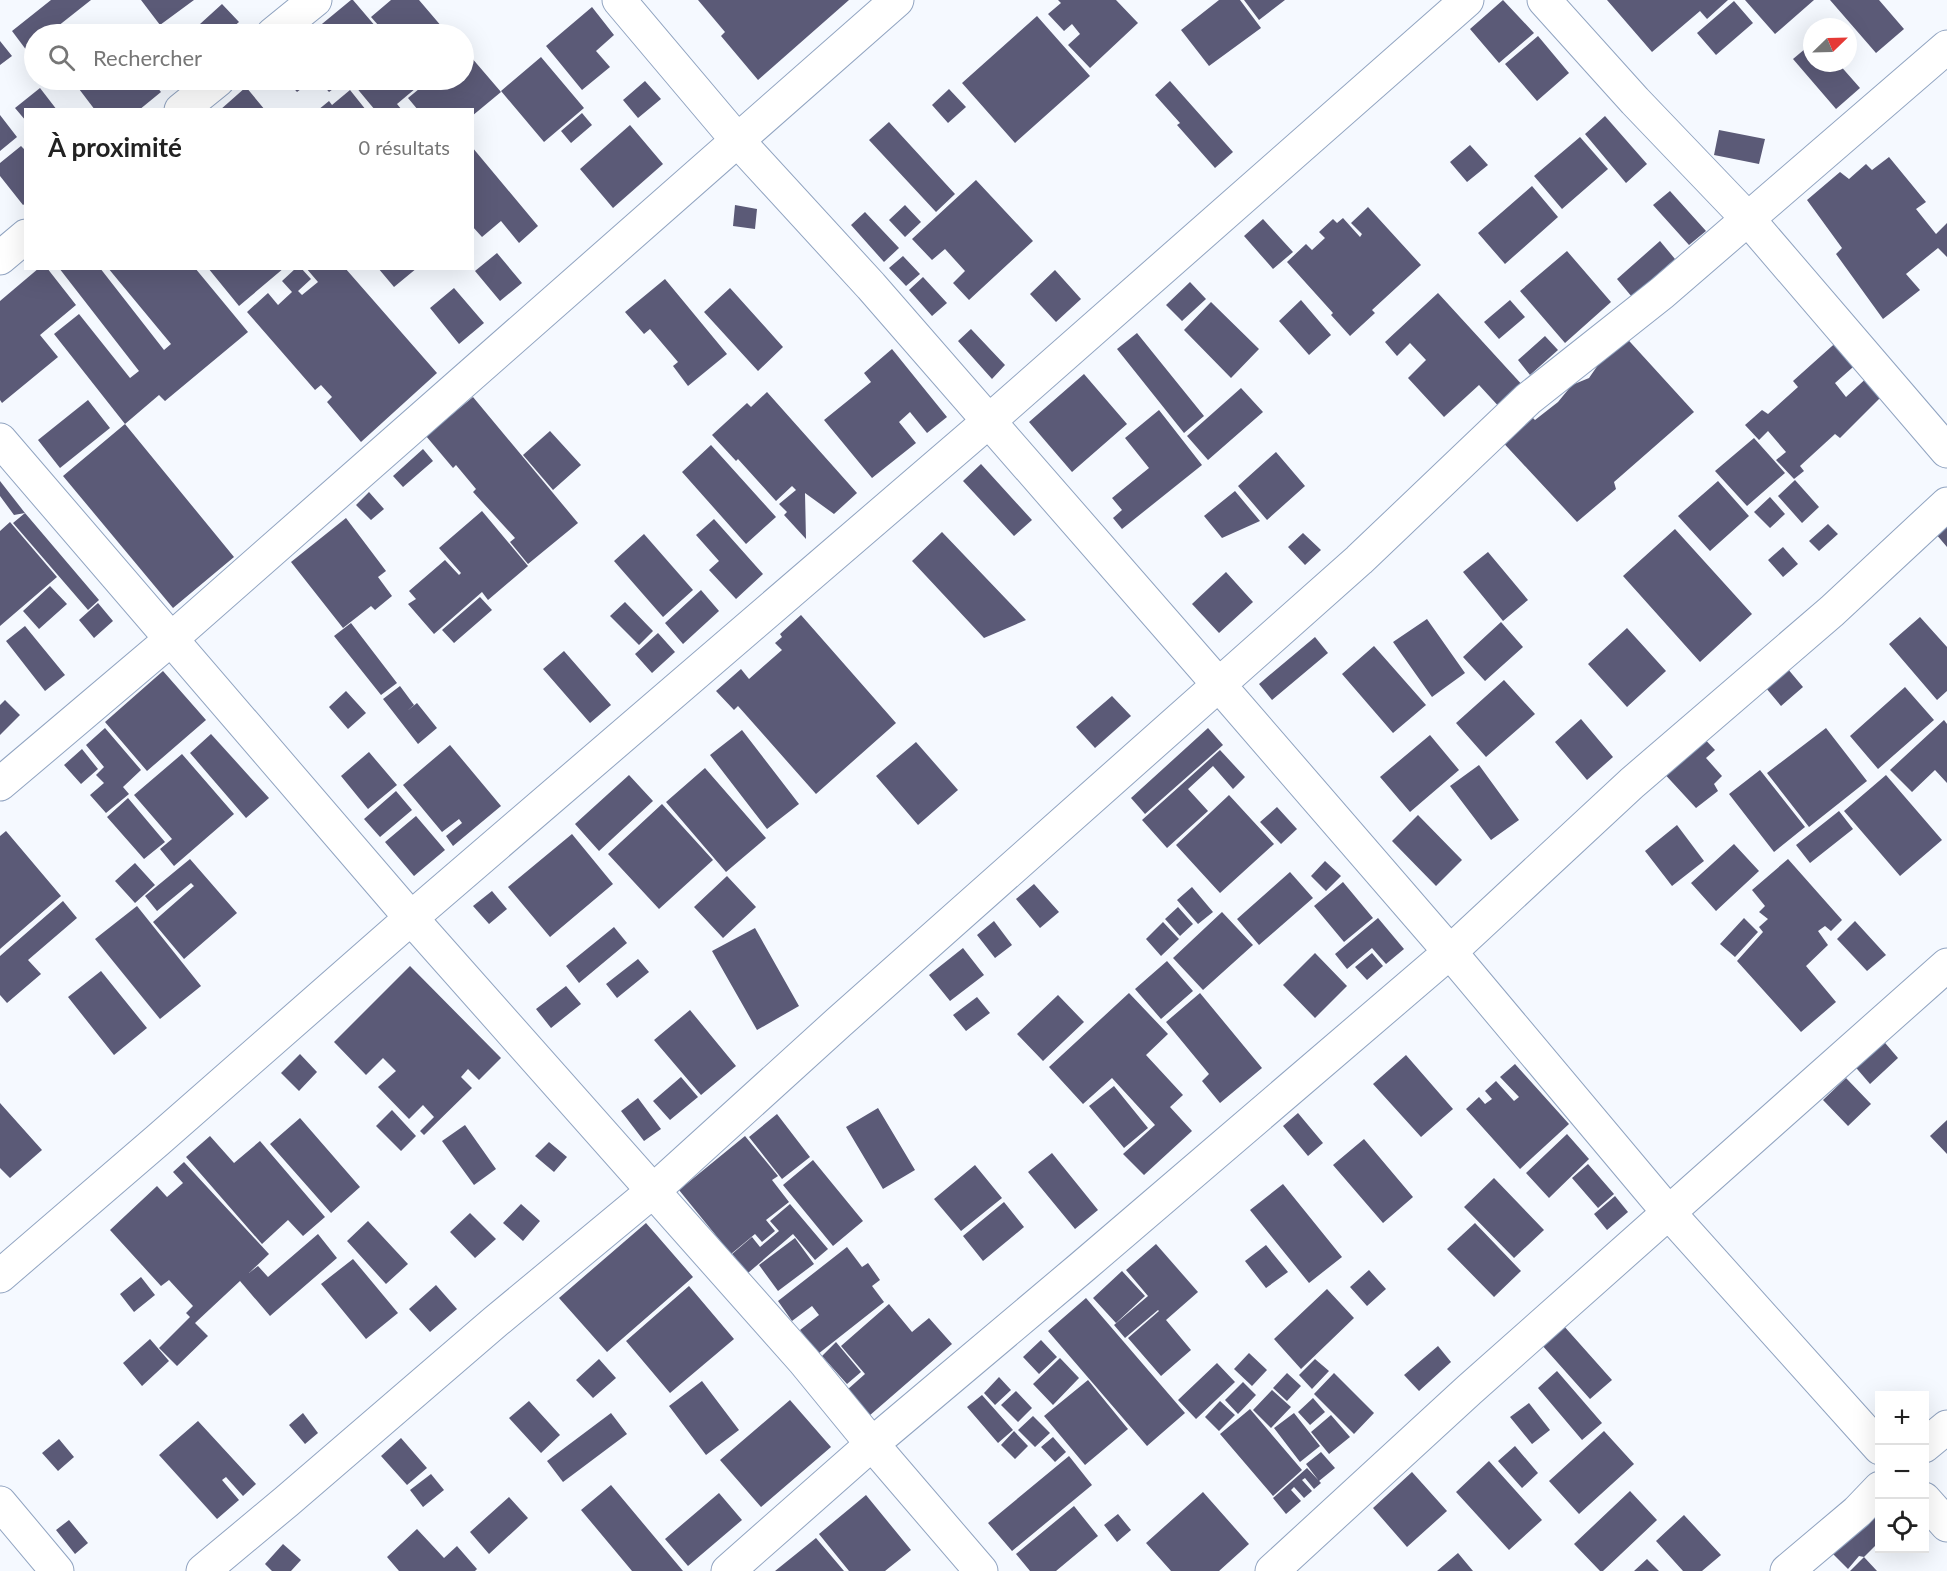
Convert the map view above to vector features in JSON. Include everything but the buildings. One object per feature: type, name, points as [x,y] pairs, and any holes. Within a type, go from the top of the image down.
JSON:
[{"type":"street","points":[[285,24],[315,0]]},
{"type":"street","points":[[619,0],[738,141],[871,286],[1219,685],[1450,952],[1669,1213],[1877,1445]]},
{"type":"street","points":[[0,784],[170,640],[897,0]]},
{"type":"street","points":[[0,1276],[159,1140],[411,918],[989,421],[1467,0]]},
{"type":"street","points":[[1544,0],[1635,101],[1748,219],[1947,451]]},
{"type":"street","points":[[203,1571],[495,1322],[653,1191],[847,1015],[1359,560],[1528,399],[1662,293],[1947,47]]},
{"type":"street","points":[[183,108],[206,90]]},
{"type":"street","points":[[0,258],[24,239]]},
{"type":"street","points":[[0,440],[411,918],[804,1361],[981,1571]]},
{"type":"street","points":[[728,1571],[872,1444],[1090,1261],[1450,952],[1632,783],[1832,611],[1947,504]]},
{"type":"street","points":[[1272,1571],[1469,1390],[1947,965]]},
{"type":"street","points":[[1925,1445],[1947,1427]]},
{"type":"street","points":[[1786,1571],[1857,1512],[1875,1493]]},
{"type":"street","points":[[0,1503],[57,1571]]},
{"type":"street","points":[[1929,1505],[1947,1525]]}]
